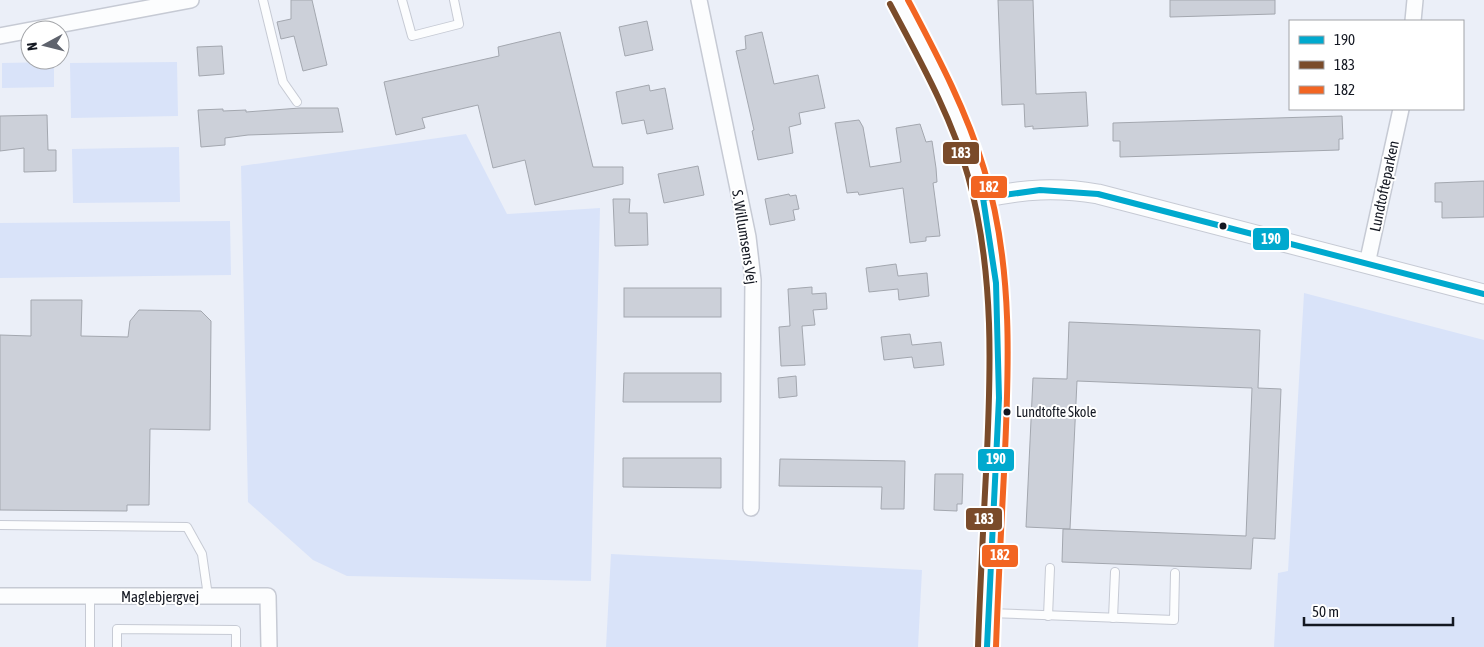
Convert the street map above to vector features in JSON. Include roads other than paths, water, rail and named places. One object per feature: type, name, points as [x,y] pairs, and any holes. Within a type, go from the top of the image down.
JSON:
[{"type":"street","points":[[0,36],[191,0]]},
{"type":"street","name":"S. Willumsens Vej","points":[[699,0],[748,237],[753,280],[751,508]]},
{"type":"street","points":[[1413,20],[1415,0]]},
{"type":"street","points":[[900,1],[952,108],[968,147],[983,198],[996,283],[999,398],[986,647]]},
{"type":"street","name":"Lundtofteparken","points":[[1367,264],[1401,110]]},
{"type":"street","points":[[983,198],[1017,191],[1067,188],[1130,202],[1484,294]]},
{"type":"street","name":"Maglebjergvej","points":[[0,596],[268,596],[269,647]]},
{"type":"lane","points":[[263,0],[283,82],[297,102]]},
{"type":"lane","points":[[402,0],[412,36],[459,24],[454,0]]},
{"type":"lane","points":[[0,525],[187,527],[202,554],[208,596]]},
{"type":"lane","points":[[1048,616],[1050,568]]},
{"type":"lane","points":[[1113,618],[1115,572]]},
{"type":"lane","points":[[988,613],[1174,620],[1175,573]]},
{"type":"lane","points":[[90,596],[90,647]]},
{"type":"lane","points":[[117,647],[117,629],[236,630],[236,647]]},
{"type":"place","name":"Lundtofte Skole","points":[[1007,412]]}]
